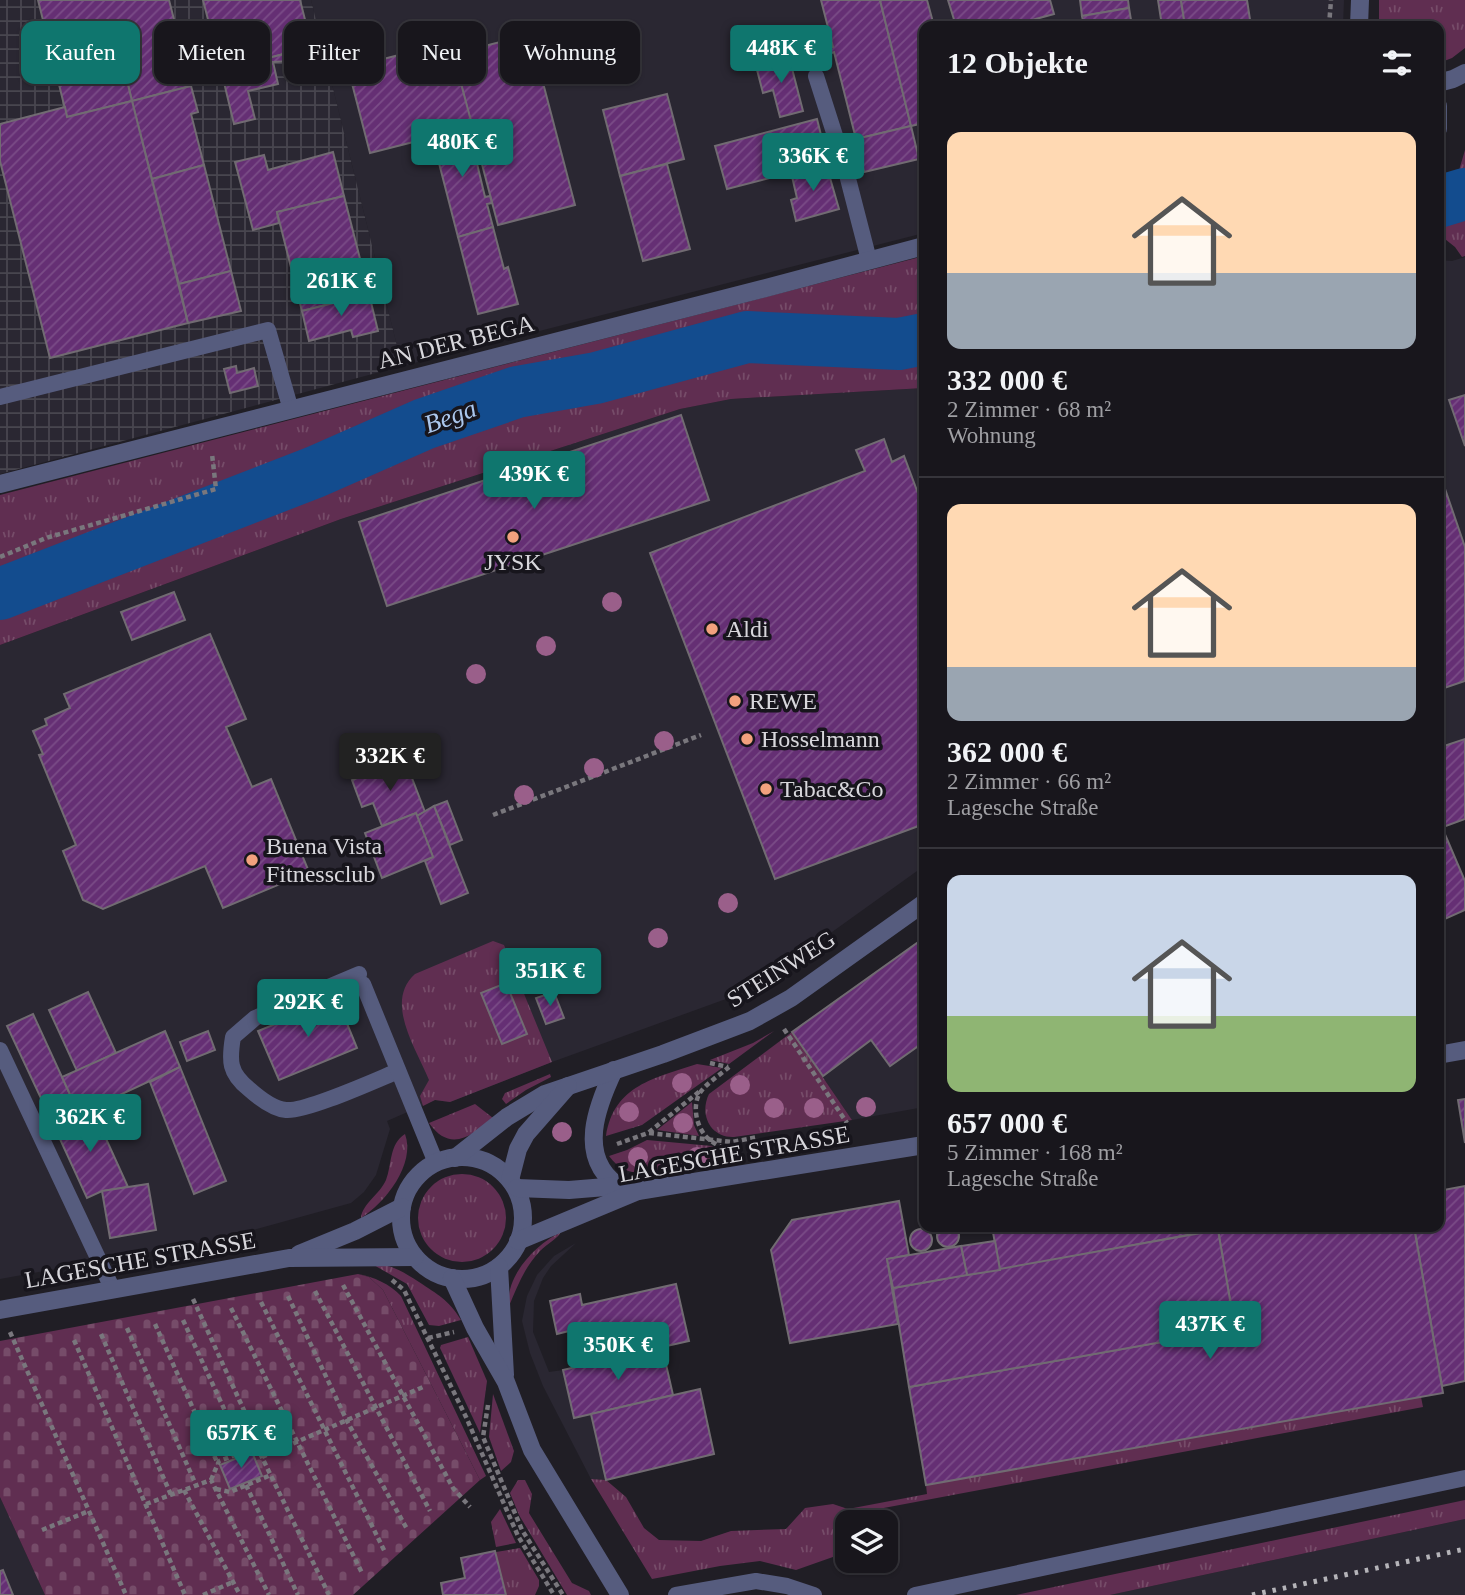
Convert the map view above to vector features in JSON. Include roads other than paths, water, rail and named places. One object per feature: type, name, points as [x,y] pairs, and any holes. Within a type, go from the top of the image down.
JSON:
[{"type":"street","points":[[1359,21],[1360,0]]},
{"type":"street","points":[[1444,81],[1465,73]]},
{"type":"street","name":"AN DER BEGA","points":[[0,484],[919,247]]},
{"type":"street","name":"STEINWEG","points":[[455,1158],[507,1117],[545,1094],[750,1021],[791,998],[919,906]]},
{"type":"street","points":[[1444,1054],[1465,1050]]},
{"type":"street","points":[[614,1070],[600,1101],[594,1124],[594,1151],[602,1168],[618,1186],[638,1191]]},
{"type":"street","name":"STEINWEG","points":[[514,1184],[518,1149],[526,1134],[568,1086]]},
{"type":"street","name":"LAGESCHE STRASSE","points":[[519,1241],[638,1191],[919,1145]]},
{"type":"street","points":[[455,1158],[487,1163],[500,1170],[514,1184],[522,1220],[519,1241],[511,1255],[499,1267],[486,1274],[463,1279],[433,1272],[415,1257],[404,1240],[401,1224],[402,1207],[409,1189],[421,1174],[436,1163],[455,1158]]},
{"type":"street","name":"LAGESCHE STRASSE","points":[[514,1184],[569,1190],[618,1186]]},
{"type":"street","name":"LAGESCHE STRASSE","points":[[289,1258],[355,1231],[402,1207]]},
{"type":"street","name":"LAGESCHE STRASSE","points":[[0,1310],[289,1258],[415,1257]]},
{"type":"street","points":[[499,1267],[506,1382]]},
{"type":"street","points":[[452,1278],[475,1328],[506,1382],[532,1450],[620,1595]]},
{"type":"lane","points":[[816,76],[845,166],[870,260]]},
{"type":"lane","points":[[0,397],[268,330],[291,410]]},
{"type":"lane","points":[[398,1071],[313,1104],[286,1110],[261,1100],[236,1078],[229,1057],[233,1037],[255,1018],[361,979],[436,1163]]},
{"type":"lane","points":[[0,1050],[113,1290]]},
{"type":"lane","points":[[915,1595],[1465,1478]]},
{"type":"lane","points":[[676,1595],[756,1581],[787,1586],[814,1595]]},
{"type":"waterway","name":"Bega","points":[[1444,200],[1465,194]]},
{"type":"waterway","name":"Bega","points":[[0,594],[315,472],[424,424],[517,392],[596,378],[747,337],[899,344],[919,340]]},
{"type":"railway","points":[[1252,1595],[1465,1549]]},
{"type":"place","name":"JYSK","points":[[513,537]]},
{"type":"place","name":"Aldi","points":[[712,629]]},
{"type":"place","name":"REWE","points":[[735,701]]},
{"type":"place","name":"Hosselmann","points":[[747,739]]},
{"type":"place","name":"Tabac&Co","points":[[766,789]]},
{"type":"place","name":"Buena Vista Fitnessclub","points":[[252,860]]}]
